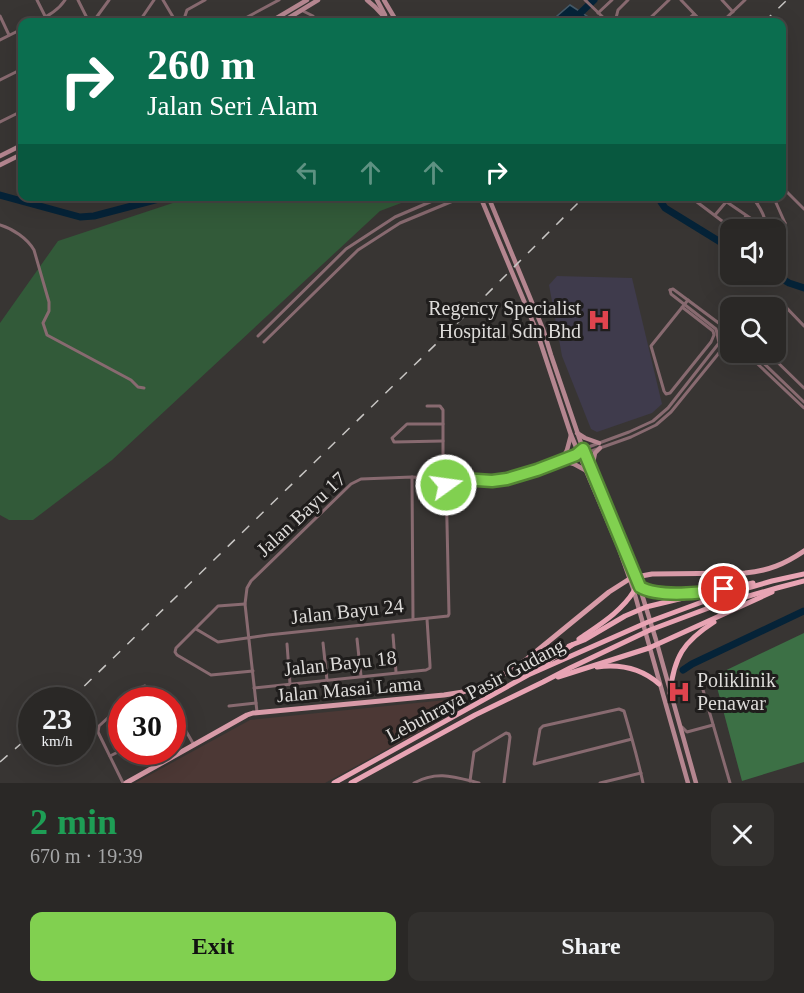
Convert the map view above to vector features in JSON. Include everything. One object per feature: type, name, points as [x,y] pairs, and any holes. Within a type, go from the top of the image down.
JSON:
[{"type":"highway","name":"Lebuhraya Pasir Gudang","points":[[334,783],[528,675],[648,622],[713,598],[804,574]]},
{"type":"highway","points":[[569,646],[640,611],[708,592],[772,581]]},
{"type":"highway","name":"Lebuhraya Pasir Gudang","points":[[351,783],[475,716],[650,630],[714,606],[804,581]]},
{"type":"highway","points":[[543,682],[649,646],[790,585]]},
{"type":"highway","points":[[639,586],[649,592],[708,592]]},
{"type":"highway","points":[[528,675],[617,611],[628,600],[633,590]]},
{"type":"highway","points":[[670,693],[677,660],[686,645],[699,631],[730,611]]},
{"type":"highway","points":[[576,671],[606,666],[630,668],[659,684]]},
{"type":"main road","points":[[277,18],[307,0]]},
{"type":"main road","points":[[289,18],[318,0]]},
{"type":"main road","points":[[367,0],[388,18]]},
{"type":"main road","points":[[377,0],[390,18]]},
{"type":"main road","points":[[386,0],[392,18]]},
{"type":"main road","points":[[0,156],[18,147]]},
{"type":"main road","points":[[0,165],[18,155]]},
{"type":"main road","points":[[483,201],[537,332],[574,434],[562,460],[589,470]]},
{"type":"main road","points":[[490,201],[543,329],[580,453],[632,566],[657,642],[696,783]]},
{"type":"main road","points":[[574,434],[599,446],[589,470],[640,611],[688,783]]},
{"type":"main road","name":"Jalan Masai Lama","points":[[125,783],[247,715],[257,712],[463,692],[481,686],[527,659],[609,592],[632,578],[652,574],[760,572],[788,562],[804,551]]},
{"type":"street","points":[[37,0],[46,18],[65,0]]},
{"type":"street","points":[[78,0],[89,18]]},
{"type":"street","points":[[94,18],[109,0]]},
{"type":"street","points":[[142,18],[154,0]]},
{"type":"street","points":[[164,0],[174,18]]},
{"type":"street","points":[[186,18],[187,10],[205,0]]},
{"type":"street","points":[[245,18],[279,0]]},
{"type":"street","points":[[585,0],[604,18]]},
{"type":"street","points":[[598,13],[612,0]]},
{"type":"street","points":[[616,18],[618,10],[628,0]]},
{"type":"street","points":[[650,18],[669,0]]},
{"type":"street","points":[[681,0],[698,18]]},
{"type":"street","points":[[722,0],[733,12]]},
{"type":"street","points":[[726,18],[745,0]]},
{"type":"street","points":[[302,10],[314,18]]},
{"type":"street","points":[[690,18],[694,14]]},
{"type":"street","points":[[0,16],[9,35]]},
{"type":"street","points":[[0,40],[18,31]]},
{"type":"street","points":[[0,80],[18,71]]},
{"type":"street","points":[[0,122],[18,113]]},
{"type":"street","points":[[786,191],[804,209]]},
{"type":"street","points":[[258,336],[346,249],[395,217],[432,201]]},
{"type":"street","points":[[264,342],[358,250],[400,223],[453,201]]},
{"type":"street","points":[[694,201],[721,219]]},
{"type":"street","points":[[760,201],[757,203],[764,219]]},
{"type":"street","points":[[775,201],[783,219]]},
{"type":"street","points":[[715,215],[726,202],[751,219]]},
{"type":"street","points":[[0,225],[11,229],[34,250],[49,302],[49,311],[43,323],[47,334],[132,380],[138,387],[144,388]]},
{"type":"street","points":[[599,446],[653,421],[668,408],[718,345],[716,329],[685,304],[671,294],[670,290],[673,289],[685,304],[713,331],[714,335],[711,342],[670,393],[666,394],[651,346],[685,304]]},
{"type":"street","points":[[685,304],[720,325]]},
{"type":"street","points":[[786,308],[804,326]]},
{"type":"street","points":[[718,334],[720,329]]},
{"type":"street","points":[[702,366],[706,356],[704,351]]},
{"type":"street","points":[[599,446],[631,437],[656,425],[671,412],[720,353]]},
{"type":"street","points":[[758,363],[802,402]]},
{"type":"street","points":[[763,363],[802,402]]},
{"type":"street","points":[[778,363],[804,388]]},
{"type":"street","points":[[427,406],[441,406],[443,410],[445,478]]},
{"type":"street","points":[[443,424],[407,424],[392,438],[394,442],[443,441]]},
{"type":"street","name":"Jalan Bayu 17","points":[[257,712],[245,604],[247,588],[251,581],[351,484],[361,478],[412,477],[492,481],[507,479],[599,446]]},
{"type":"street","points":[[412,477],[413,619]]},
{"type":"street","name":"Jalan Bayu 24","points":[[196,629],[218,642],[448,616],[445,478]]},
{"type":"street","points":[[245,604],[218,606],[176,648],[175,652],[211,675],[253,670]]},
{"type":"street","name":"Jalan Bayu 18","points":[[254,687],[430,668],[427,618]]},
{"type":"street","points":[[393,635],[396,672]]},
{"type":"street","points":[[357,639],[362,677]]},
{"type":"street","points":[[323,643],[327,680]]},
{"type":"street","points":[[287,644],[291,684]]},
{"type":"street","points":[[699,676],[730,783]]},
{"type":"street","points":[[229,706],[256,703]]},
{"type":"street","points":[[632,739],[534,764],[540,729],[543,726],[619,709],[624,711],[632,739],[644,783]]},
{"type":"street","points":[[108,718],[98,729],[108,752]]},
{"type":"street","points":[[679,723],[687,732],[713,725]]},
{"type":"street","points":[[186,731],[194,745]]},
{"type":"street","points":[[470,781],[474,752],[506,733],[510,737],[504,783]]},
{"type":"street","points":[[115,765],[125,783]]},
{"type":"street","points":[[600,783],[641,772]]},
{"type":"street","points":[[414,783],[425,777],[443,774],[479,783]]},
{"type":"shaded area","name":"Regency Specialist Hospital Sdn Bhd","points":[[557,276],[632,278],[662,404],[652,413],[597,432],[591,429],[562,356],[549,285]]},
{"type":"shaded area","points":[[456,697],[457,711],[325,783],[135,783],[168,765],[186,765],[186,755],[250,720],[446,700]]},
{"type":"green space","points":[[179,201],[406,201],[380,211],[112,460],[33,520],[9,520],[0,515],[0,323],[58,241]]},
{"type":"green space","points":[[804,633],[804,762],[742,781],[714,676]]},
{"type":"water","points":[[570,5],[590,18],[555,18]]},
{"type":"waterway","points":[[575,18],[594,0]]},
{"type":"waterway","points":[[0,195],[18,200]]},
{"type":"waterway","points":[[22,201],[80,217],[94,216],[151,201]]},
{"type":"waterway","points":[[660,201],[665,208],[720,242]]},
{"type":"waterway","points":[[786,281],[804,288]]},
{"type":"waterway","points":[[683,670],[804,611]]},
{"type":"railway","points":[[768,18],[787,0]]},
{"type":"railway","points":[[83,687],[580,201]]},
{"type":"railway","points":[[0,762],[18,746]]},
{"type":"place","name":"Regency Specialist Hospital Sdn Bhd","points":[[599,320]]},
{"type":"place","name":"Poliklinik Penawar","points":[[679,692]]},
{"type":"route","points":[[446,485],[446,478],[492,481],[507,479],[576,455],[583,449],[640,587],[649,592],[663,593],[708,592],[724,589]]}]
